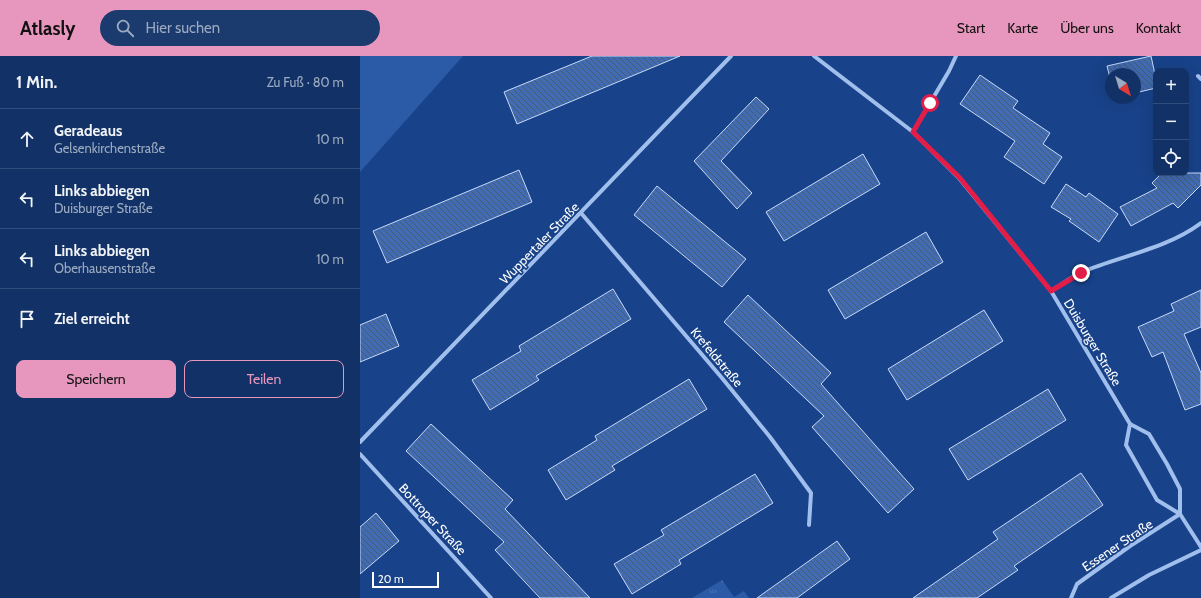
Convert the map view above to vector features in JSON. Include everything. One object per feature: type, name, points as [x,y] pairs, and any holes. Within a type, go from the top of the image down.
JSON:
[{"type":"street","name":"Wuppertaler Straße","points":[[360,442],[731,56]]},
{"type":"street","name":"Duisburger Straße","points":[[814,56],[913,132],[960,178],[1051,291],[1130,424]]},
{"type":"street","points":[[913,132],[956,56]]},
{"type":"street","name":"Krefeldstraße","points":[[581,213],[722,378],[770,437],[811,493],[809,525]]},
{"type":"street","points":[[1051,291],[1081,273],[1166,242],[1190,231],[1201,223]]},
{"type":"street","points":[[1180,514],[1180,489],[1167,464],[1149,434],[1130,424],[1126,445],[1156,500],[1180,514],[1201,547]]},
{"type":"street","name":"Bottroper Straße","points":[[360,454],[491,598]]},
{"type":"street","name":"Essener Straße","points":[[1071,598],[1078,584],[1130,546],[1180,514]]},
{"type":"street","points":[[1111,598],[1148,575],[1201,550]]},
{"type":"green space","points":[[360,56],[463,56],[360,172]]},
{"type":"green space","points":[[722,580],[734,597],[744,591],[749,598],[692,598]]},
{"type":"building","points":[[592,56],[680,56],[517,124],[504,92]]},
{"type":"building","points":[[1151,56],[1154,68],[1153,89],[1141,92],[1141,68],[1108,68],[1107,66]]},
{"type":"building","points":[[980,75],[1018,101],[1013,108],[1050,133],[1043,144],[1062,157],[1044,184],[1004,157],[1015,141],[960,104]]},
{"type":"building","points":[[756,97],[769,109],[721,161],[752,193],[737,209],[694,161]]},
{"type":"building","points":[[863,154],[880,184],[784,241],[766,212]]},
{"type":"building","points":[[519,170],[532,202],[387,263],[373,231]]},
{"type":"building","points":[[1189,173],[1201,173],[1201,185],[1178,208],[1173,203],[1131,226],[1120,207],[1157,188],[1152,183],[1159,176],[1189,176]]},
{"type":"building","points":[[1066,184],[1086,197],[1089,193],[1118,214],[1099,242],[1069,221],[1071,219],[1051,207]]},
{"type":"building","points":[[657,186],[746,259],[722,287],[634,215]]},
{"type":"building","points":[[926,232],[943,262],[845,319],[828,290]]},
{"type":"building","points":[[613,289],[631,319],[536,376],[539,380],[490,410],[472,380],[521,351],[519,346]]},
{"type":"building","points":[[1201,290],[1201,327],[1184,334],[1201,373],[1201,404],[1185,410],[1163,352],[1152,357],[1138,327],[1174,311],[1171,304]]},
{"type":"building","points":[[748,295],[831,373],[821,384],[914,489],[888,513],[812,427],[824,416],[724,322]]},
{"type":"building","points":[[984,310],[1003,341],[907,400],[888,369]]},
{"type":"building","points":[[386,314],[399,346],[360,362],[360,325]]},
{"type":"building","points":[[689,379],[707,409],[612,466],[615,470],[566,500],[548,470],[597,440],[595,436]]},
{"type":"building","points":[[1048,389],[1066,420],[968,480],[949,449]]},
{"type":"building","points":[[431,424],[513,500],[505,509],[590,598],[540,598],[495,550],[504,542],[406,451]]},
{"type":"building","points":[[1081,473],[1103,505],[1014,566],[1018,570],[977,598],[913,598],[998,539],[993,532]]},
{"type":"building","points":[[755,474],[773,503],[679,560],[681,564],[632,594],[614,564],[664,535],[661,530]]},
{"type":"building","points":[[376,513],[399,541],[360,574],[360,527]]},
{"type":"building","points":[[837,541],[850,559],[797,598],[757,598]]},
{"type":"route","points":[[930,103],[913,132],[960,178],[1051,291],[1081,273]]}]
